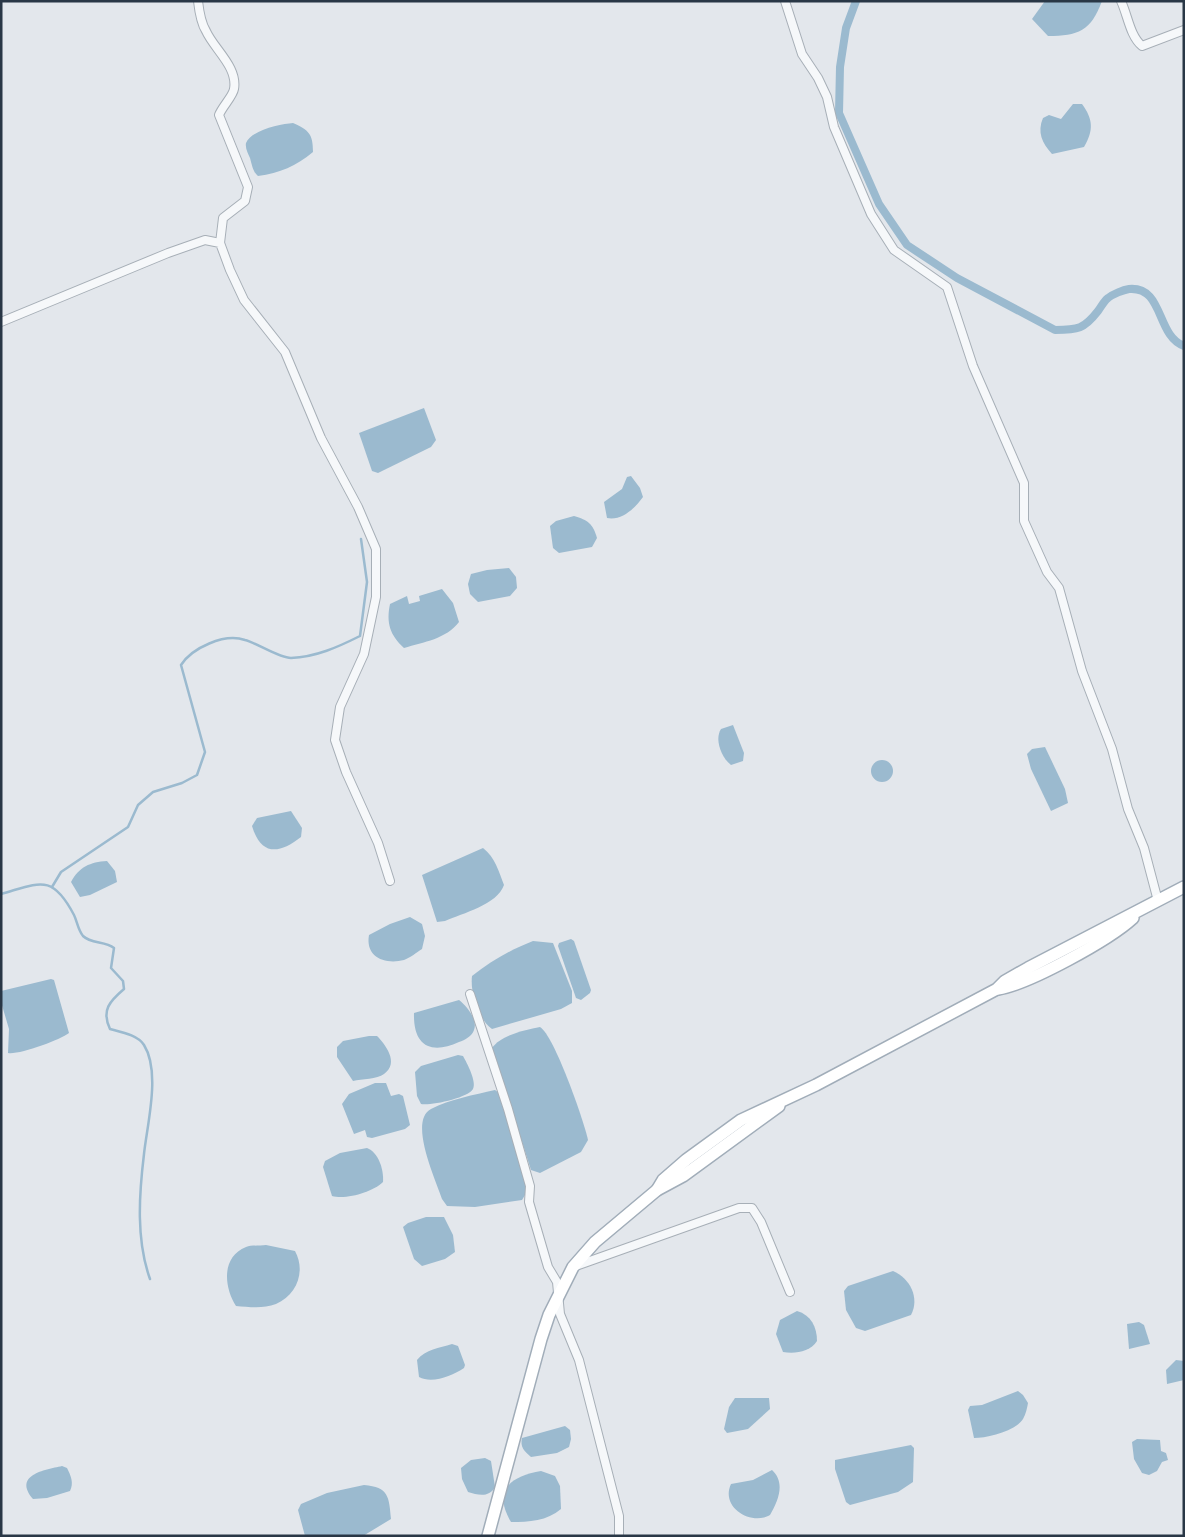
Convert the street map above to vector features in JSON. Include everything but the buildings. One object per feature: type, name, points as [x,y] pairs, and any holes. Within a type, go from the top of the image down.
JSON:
[{"type":"main road","points":[[488,1536],[541,1339],[558,1296],[573,1267],[595,1242],[656,1190],[669,1175],[709,1142],[741,1120],[866,1060],[997,989],[1025,981],[1113,934],[1141,910],[1184,887]]},
{"type":"street","points":[[198,1],[205,31],[230,67],[235,85],[234,92],[224,103],[219,115],[248,187],[245,201],[223,218],[220,243],[244,300],[286,352],[321,438],[358,507],[376,550],[376,597],[364,654],[340,707],[335,740],[346,772],[378,843],[390,881]]},
{"type":"street","points":[[785,1],[802,54],[818,78],[827,97],[834,127],[871,214],[894,250],[947,287],[973,366],[1024,483],[1024,521],[1047,572],[1059,588],[1082,672],[1112,749],[1128,810],[1144,848],[1158,901]]},
{"type":"street","points":[[1121,1],[1129,20],[1133,39],[1142,46],[1184,30]]},
{"type":"street","points":[[1,322],[168,252],[205,240],[220,243]]},
{"type":"street","points":[[470,994],[508,1109],[530,1186],[529,1202],[548,1267],[558,1282],[560,1314],[579,1360],[619,1516],[618,1536]]},
{"type":"street","points":[[573,1267],[740,1208],[752,1208],[761,1222],[790,1292]]},
{"type":"water","points":[[1045,1],[1102,1],[1093,19],[1082,30],[1068,35],[1048,36],[1032,19]]},
{"type":"water","points":[[1073,104],[1082,104],[1090,120],[1091,130],[1087,141],[1084,147],[1052,154],[1046,146],[1041,133],[1040,128],[1043,118],[1049,115],[1061,119]]},
{"type":"water","points":[[293,123],[309,133],[313,152],[287,168],[258,176],[246,149],[246,143],[249,138],[267,128]]},
{"type":"water","points":[[424,408],[436,440],[431,447],[378,473],[372,471],[359,433]]},
{"type":"water","points":[[631,476],[640,488],[643,497],[623,516],[607,518],[604,502],[622,489],[627,477]]},
{"type":"water","points":[[574,516],[589,523],[594,529],[597,538],[592,547],[559,553],[553,548],[550,526],[556,521]]},
{"type":"water","points":[[509,568],[516,577],[517,588],[510,596],[478,602],[470,594],[468,584],[471,574]]},
{"type":"water","points":[[442,589],[453,603],[459,622],[454,628],[441,636],[404,648],[395,638],[390,628],[390,604],[407,596],[409,604],[420,601],[419,596]]},
{"type":"water","points":[[733,725],[744,753],[743,761],[731,765],[722,753],[718,738],[721,729]]},
{"type":"water","points":[[1045,747],[1065,789],[1068,803],[1051,811],[1031,769],[1027,754],[1032,749]]},
{"type":"water","points":[[878,760],[886,760],[893,767],[893,775],[886,782],[878,782],[871,775],[871,767]]},
{"type":"water","points":[[291,811],[302,828],[301,837],[293,843],[278,849],[265,847],[256,836],[252,826],[257,818]]},
{"type":"water","points":[[483,848],[494,860],[504,885],[500,892],[479,908],[445,921],[437,922],[422,875]]},
{"type":"water","points":[[107,861],[115,871],[117,882],[90,895],[80,897],[71,882],[74,877],[86,866]]},
{"type":"water","points":[[410,917],[422,924],[425,936],[422,949],[404,960],[397,961],[384,960],[373,954],[370,949],[369,935],[390,924]]},
{"type":"water","points":[[571,939],[574,941],[591,990],[581,1000],[576,998],[558,946],[559,943]]},
{"type":"water","points":[[533,941],[553,943],[572,991],[572,1003],[561,1009],[492,1029],[483,1019],[476,1005],[472,990],[472,976],[501,956]]},
{"type":"water","points":[[51,979],[54,980],[69,1033],[21,1052],[8,1053],[9,1029],[1,1002],[1,991]]},
{"type":"water","points":[[459,1000],[468,1009],[473,1018],[475,1026],[472,1034],[464,1040],[440,1048],[426,1045],[420,1040],[414,1024],[414,1013]]},
{"type":"water","points":[[540,1027],[546,1033],[560,1061],[575,1098],[588,1140],[581,1152],[540,1173],[531,1170],[492,1048],[507,1036]]},
{"type":"water","points":[[377,1036],[384,1044],[391,1059],[391,1065],[389,1070],[381,1076],[353,1081],[337,1057],[337,1047],[343,1041]]},
{"type":"water","points":[[458,1055],[463,1056],[473,1077],[473,1089],[464,1095],[448,1101],[421,1104],[417,1096],[415,1072],[421,1066]]},
{"type":"water","points":[[375,1083],[386,1083],[391,1096],[399,1094],[403,1096],[410,1125],[405,1129],[372,1138],[367,1137],[365,1130],[354,1134],[342,1104],[349,1094]]},
{"type":"water","points":[[495,1090],[503,1096],[528,1190],[522,1200],[475,1207],[447,1206],[442,1199],[426,1151],[422,1125],[425,1116],[431,1109],[446,1103]]},
{"type":"water","points":[[367,1148],[377,1157],[383,1182],[373,1189],[359,1194],[344,1197],[332,1196],[323,1167],[325,1161],[340,1153]]},
{"type":"water","points":[[426,1217],[444,1217],[453,1235],[455,1252],[445,1259],[422,1266],[414,1259],[403,1227],[408,1223]]},
{"type":"water","points":[[266,1245],[295,1251],[300,1266],[298,1282],[289,1295],[271,1306],[236,1306],[227,1282],[227,1273],[232,1258],[246,1247]]},
{"type":"water","points":[[893,1271],[904,1278],[912,1289],[914,1309],[911,1315],[865,1331],[856,1328],[846,1310],[844,1291],[848,1286]]},
{"type":"water","points":[[797,1311],[806,1315],[812,1322],[816,1331],[817,1341],[806,1350],[792,1353],[783,1352],[776,1334],[780,1320]]},
{"type":"water","points":[[1139,1322],[1144,1325],[1150,1344],[1129,1349],[1127,1324]]},
{"type":"water","points":[[452,1344],[458,1346],[465,1365],[464,1368],[442,1378],[430,1380],[419,1377],[417,1360],[424,1353]]},
{"type":"water","points":[[1176,1360],[1184,1361],[1184,1380],[1167,1384],[1166,1370]]},
{"type":"water","points":[[1018,1391],[1028,1403],[1023,1419],[1014,1427],[1001,1433],[974,1438],[968,1410],[970,1406],[982,1405]]},
{"type":"water","points":[[735,1398],[769,1398],[770,1409],[748,1429],[727,1433],[724,1429],[729,1407]]},
{"type":"water","points":[[565,1426],[570,1430],[571,1439],[569,1447],[557,1453],[531,1457],[523,1449],[522,1438]]},
{"type":"water","points":[[1137,1439],[1160,1440],[1161,1451],[1166,1453],[1168,1460],[1162,1462],[1157,1471],[1149,1475],[1142,1473],[1134,1459],[1132,1442]]},
{"type":"water","points":[[911,1445],[914,1448],[913,1482],[898,1492],[850,1505],[846,1502],[835,1469],[835,1460]]},
{"type":"water","points":[[485,1458],[491,1461],[495,1487],[490,1493],[486,1494],[479,1495],[468,1492],[462,1479],[461,1468],[471,1460]]},
{"type":"water","points":[[62,1466],[67,1468],[71,1477],[72,1485],[70,1491],[47,1498],[33,1499],[28,1491],[27,1484],[29,1479],[33,1475],[47,1469]]},
{"type":"water","points":[[772,1470],[780,1486],[776,1504],[770,1515],[754,1518],[746,1516],[733,1507],[729,1492],[731,1484],[753,1480]]},
{"type":"water","points":[[541,1471],[555,1476],[560,1486],[561,1509],[544,1518],[511,1522],[503,1501],[504,1493],[508,1486],[521,1477]]},
{"type":"water","points":[[364,1485],[378,1488],[386,1494],[391,1519],[363,1536],[305,1536],[298,1510],[301,1504],[327,1493]]},
{"type":"waterway","points":[[856,1],[846,28],[840,67],[839,113],[879,204],[907,245],[957,278],[1055,330],[1069,330],[1080,327],[1089,322],[1105,301],[1118,292],[1129,289],[1140,290],[1148,295],[1154,303],[1175,341],[1184,346]]},
{"type":"waterway","points":[[52,887],[61,872],[128,827],[138,805],[153,792],[182,783],[197,775],[205,752],[181,665],[193,653],[218,640],[237,638],[291,658],[327,651],[360,636],[367,582],[361,539]]},
{"type":"waterway","points":[[1,894],[35,885],[52,887],[59,892],[66,902],[86,939],[114,948],[111,968],[123,981],[124,989],[108,1006],[107,1022],[110,1029],[129,1034],[144,1045],[152,1069],[152,1099],[142,1170],[140,1201],[142,1249],[150,1279]]}]
